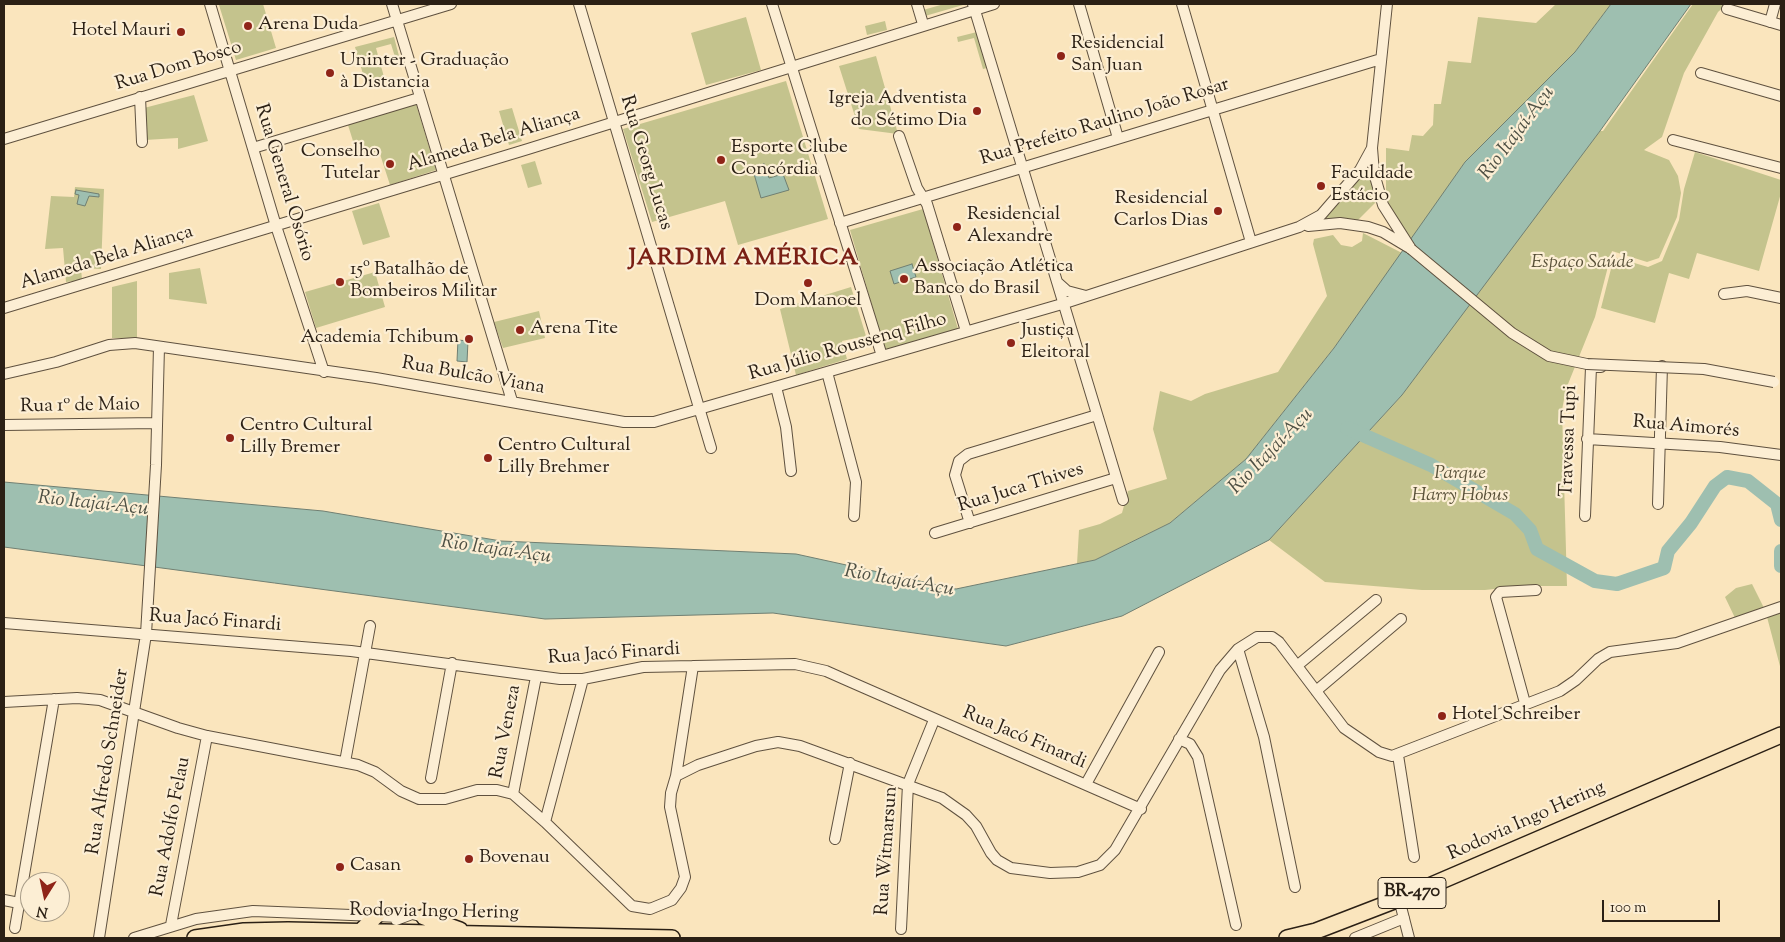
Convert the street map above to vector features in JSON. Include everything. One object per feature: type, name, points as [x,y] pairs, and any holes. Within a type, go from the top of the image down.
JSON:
[{"type":"highway","name":"Rodovia Ingo Hering","points":[[1287,938],[1324,928],[1399,899],[1781,734]]},
{"type":"highway","points":[[359,935],[376,916]]},
{"type":"highway","points":[[424,917],[466,937]]},
{"type":"highway","name":"Rodovia Ingo Hering","points":[[195,938],[224,933],[264,930],[359,935],[672,938]]},
{"type":"street","name":"Rua General Osório","points":[[210,4],[276,226],[324,372]]},
{"type":"street","points":[[392,4],[512,401]]},
{"type":"street","name":"Rua Dom Bosco","points":[[4,139],[451,4]]},
{"type":"street","name":"Rua Georg Lucas","points":[[579,4],[711,448]]},
{"type":"street","points":[[772,4],[882,356]]},
{"type":"street","points":[[917,4],[923,24]]},
{"type":"street","name":"Alameda Bela Aliança","points":[[4,308],[443,175],[923,24],[974,6],[994,4]]},
{"type":"street","points":[[1078,4],[1118,138]]},
{"type":"street","points":[[1182,4],[1214,108],[1251,242]]},
{"type":"street","points":[[1387,4],[1372,148],[1374,173],[1382,205],[1411,249]]},
{"type":"street","points":[[1770,22],[1775,4]]},
{"type":"street","points":[[974,6],[1062,304],[1123,500]]},
{"type":"street","points":[[1727,10],[1781,25]]},
{"type":"street","name":"Rua Prefeito Raulino João Rosar","points":[[840,222],[1381,59]]},
{"type":"street","points":[[1701,73],[1781,96]]},
{"type":"street","points":[[140,98],[142,142]]},
{"type":"street","points":[[253,148],[420,98]]},
{"type":"street","points":[[899,136],[927,204],[966,331]]},
{"type":"street","points":[[1672,140],[1781,168]]},
{"type":"street","points":[[1300,227],[1321,215],[1360,170],[1372,148]]},
{"type":"street","points":[[1300,227],[1326,224],[1355,224],[1384,232],[1411,249],[1512,333],[1549,356],[1587,364],[1704,369],[1779,383]]},
{"type":"street","name":"Rua Júlio Roussenq Filho","points":[[700,410],[1062,304],[1300,227]]},
{"type":"street","points":[[1057,282],[1067,291],[1087,296]]},
{"type":"street","points":[[1724,294],[1747,291],[1781,298]]},
{"type":"street","name":"Rua Bulcão Viana","points":[[4,374],[56,362],[109,345],[135,343],[512,401],[624,422],[643,423],[700,410]]},
{"type":"street","name":"Rua Alfredo Schneider","points":[[99,938],[146,634],[156,465],[160,347]]},
{"type":"street","points":[[1658,504],[1662,366],[1712,370],[1779,383]]},
{"type":"street","name":"Travessa Tupi","points":[[1585,516],[1591,367],[1662,366]]},
{"type":"street","points":[[827,372],[856,482],[854,516]]},
{"type":"street","points":[[776,387],[786,427],[791,471]]},
{"type":"street","points":[[970,524],[955,475],[959,461],[968,454],[1097,415]]},
{"type":"street","name":"Rua 1º de Maio","points":[[4,425],[157,423]]},
{"type":"street","name":"Rua Aimorés","points":[[1588,439],[1660,442],[1781,454]]},
{"type":"street","name":"Rua Juca Thives","points":[[935,533],[970,524],[1116,478]]},
{"type":"street","points":[[1525,703],[1496,597],[1500,592],[1536,590]]},
{"type":"street","points":[[1298,665],[1376,600]]},
{"type":"street","points":[[676,776],[698,765],[756,746],[778,742],[800,746],[942,798],[966,815],[976,826],[997,860],[1011,868],[1035,872],[1078,872],[1100,865],[1120,845],[1217,674],[1238,649],[1257,637],[1272,637],[1298,665],[1337,721],[1352,734],[1379,752],[1392,756],[1566,688],[1610,652],[1677,644],[1779,608]]},
{"type":"street","points":[[1316,691],[1401,619]]},
{"type":"street","name":"Rua Jacó Finardi","points":[[4,623],[365,652],[452,663],[536,677],[583,679],[630,669],[693,666],[782,664],[810,667],[844,679],[1141,809]]},
{"type":"street","points":[[345,762],[370,626]]},
{"type":"street","points":[[1238,649],[1264,737],[1295,887]]},
{"type":"street","points":[[1086,784],[1159,652]]},
{"type":"street","points":[[431,778],[452,663]]},
{"type":"street","points":[[4,702],[95,699],[134,711],[178,728],[208,736],[345,762],[375,772],[401,791],[419,799],[445,799],[477,790],[498,790],[513,794],[545,822],[632,906],[643,909],[658,907],[672,900],[678,894],[685,877],[670,807],[693,666]]},
{"type":"street","name":"Rua Veneza","points":[[513,794],[536,677]]},
{"type":"street","points":[[545,822],[583,679]]},
{"type":"street","points":[[15,928],[54,699]]},
{"type":"street","name":"Rua Witmarsun","points":[[901,929],[908,784],[934,720]]},
{"type":"street","name":"Rua Adolfo Felau","points":[[172,925],[208,736]]},
{"type":"street","points":[[1179,739],[1190,744],[1198,757],[1236,925]]},
{"type":"street","points":[[1398,755],[1414,857]]},
{"type":"street","points":[[836,839],[850,763]]},
{"type":"street","points":[[1399,899],[1410,938]]},
{"type":"street","points":[[4,900],[19,903]]},
{"type":"street","points":[[134,938],[172,925],[220,914],[253,911],[400,917],[412,914],[424,917],[432,923],[437,936]]},
{"type":"street","points":[[389,935],[393,923],[400,917]]},
{"type":"street","points":[[1355,938],[1404,918]]},
{"type":"green space","name":"Arena Duda","points":[[263,4],[276,48],[236,60],[219,5]]},
{"type":"green space","points":[[944,4],[963,5],[925,16],[923,10]]},
{"type":"green space","points":[[1556,4],[1611,4],[1575,52],[1465,162],[1412,239],[1392,216],[1386,200],[1386,148],[1409,151],[1412,135],[1423,136],[1433,125],[1434,104],[1441,104],[1448,61],[1471,63],[1478,17],[1536,23]]},
{"type":"green space","name":"Parque Harry Hobus","points":[[1693,4],[1727,4],[1718,12],[1684,73],[1662,137],[1644,150],[1669,160],[1678,176],[1681,193],[1677,217],[1659,258],[1647,262],[1612,251],[1595,317],[1566,389],[1562,410],[1567,586],[1521,586],[1485,590],[1422,590],[1325,582],[1269,540],[1402,395],[1553,192],[1600,131],[1603,131]]},
{"type":"green space","points":[[746,17],[761,70],[706,85],[691,33]]},
{"type":"green space","points":[[885,21],[887,30],[867,35],[865,26]]},
{"type":"green space","points":[[977,32],[987,68],[983,69],[974,38],[958,42],[957,37]]},
{"type":"green space","points":[[394,37],[399,56],[395,57],[391,44],[376,48],[384,77],[365,81],[355,47]]},
{"type":"green space","points":[[876,56],[898,134],[859,129],[839,66]]},
{"type":"green space","name":"Esporte Clube Concórdia","points":[[786,81],[828,219],[738,245],[725,201],[652,222],[623,129]]},
{"type":"green space","points":[[194,95],[208,141],[178,149],[178,138],[145,140],[144,108]]},
{"type":"green space","points":[[416,104],[436,170],[390,185],[379,151],[358,157],[348,125]]},
{"type":"green space","points":[[512,108],[522,141],[509,145],[499,111]]},
{"type":"green space","points":[[1695,152],[1781,180],[1781,193],[1759,271],[1697,253],[1689,279],[1669,273],[1655,323],[1601,308],[1614,257],[1648,267],[1662,261],[1679,220],[1684,189]]},
{"type":"green space","points":[[535,161],[542,184],[528,188],[521,165]]},
{"type":"green space","points":[[1368,165],[1377,201],[1357,221],[1313,223]]},
{"type":"green space","points":[[75,187],[104,189],[101,269],[81,268],[82,280],[66,282],[63,248],[45,249],[51,196],[74,197]]},
{"type":"green space","points":[[379,203],[390,237],[363,245],[352,211]]},
{"type":"green space","name":"Associação Atlética Banco do Brasil","points":[[923,209],[958,329],[885,350],[850,230]]},
{"type":"green space","points":[[1363,233],[1402,253],[1334,348],[1246,459],[1170,523],[1095,560],[1077,564],[1079,530],[1100,524],[1122,513],[1128,491],[1167,479],[1153,429],[1160,391],[1191,401],[1205,394],[1278,372],[1327,296],[1313,244],[1314,239],[1333,235],[1341,245],[1352,247],[1362,241]]},
{"type":"green space","points":[[200,268],[207,304],[169,299],[169,273]]},
{"type":"green space","points":[[375,272],[385,307],[316,328],[305,292]]},
{"type":"green space","points":[[137,281],[137,338],[112,338],[112,287]]},
{"type":"green space","points":[[851,287],[866,336],[842,341],[847,359],[796,375],[780,309]]},
{"type":"green space","name":"Arena Tite","points":[[539,311],[545,338],[503,348],[494,322]]},
{"type":"green space","points":[[1752,584],[1764,608],[1736,620],[1725,597],[1736,588]]},
{"type":"green space","points":[[1781,613],[1781,670],[1767,617]]},
{"type":"water","name":"Rio Itajaí-Açu","points":[[1611,4],[1691,4],[1600,131],[1402,395],[1269,540],[1122,616],[1006,646],[773,613],[545,619],[4,547],[4,482],[323,511],[501,541],[796,554],[956,589],[1095,560],[1170,523],[1246,459],[1334,348],[1465,162],[1575,52]]},
{"type":"water","points":[[764,164],[769,178],[783,174],[789,190],[761,198],[752,167]]},
{"type":"water","points":[[76,190],[99,194],[99,197],[89,196],[85,206],[77,204],[79,195],[75,194]]},
{"type":"water","points":[[912,264],[916,277],[894,284],[890,271]]},
{"type":"water","points":[[458,340],[468,341],[467,362],[457,361]]},
{"type":"waterway","points":[[1347,428],[1431,465],[1515,514],[1530,530],[1537,549],[1595,581],[1617,584],[1664,568],[1668,551],[1691,523],[1715,486],[1727,477],[1748,481],[1777,504],[1781,520]]},
{"type":"waterway","points":[[1781,551],[1781,566]]},
{"type":"place","name":"Arena Duda","points":[[248,26]]},
{"type":"place","name":"Hotel Mauri","points":[[181,32]]},
{"type":"place","name":"Residencial San Juan","points":[[1061,56]]},
{"type":"place","name":"Uninter - Graduação à Distancia","points":[[330,73]]},
{"type":"place","name":"Igreja Adventista do Sétimo Dia","points":[[977,111]]},
{"type":"place","name":"Esporte Clube Concórdia","points":[[721,160]]},
{"type":"place","name":"Conselho Tutelar","points":[[390,164]]},
{"type":"place","name":"Faculdade Estácio","points":[[1321,186]]},
{"type":"place","name":"Residencial Carlos Dias","points":[[1218,211]]},
{"type":"place","name":"Residencial Alexandre","points":[[957,227]]},
{"type":"place","name":"Associação Atlética Banco do Brasil","points":[[904,279]]},
{"type":"place","name":"15º Batalhão de Bombeiros Militar","points":[[340,282]]},
{"type":"place","name":"Dom Manoel","points":[[808,283]]},
{"type":"place","name":"Arena Tite","points":[[520,330]]},
{"type":"place","name":"Academia Tchibum","points":[[469,339]]},
{"type":"place","name":"Justiça Eleitoral","points":[[1011,343]]},
{"type":"place","name":"Centro Cultural Lilly Bremer","points":[[230,438]]},
{"type":"place","name":"Centro Cultural Lilly Brehmer","points":[[488,458]]},
{"type":"place","name":"Hotel Schreiber","points":[[1442,716]]},
{"type":"place","name":"Bovenau","points":[[469,859]]},
{"type":"place","name":"Casan","points":[[340,867]]},
{"type":"district","name":"JARDIM AMÉRICA","points":[[744,260]]},
{"type":"park label","name":"Espaço Saúde","points":[[1582,264]]}]
